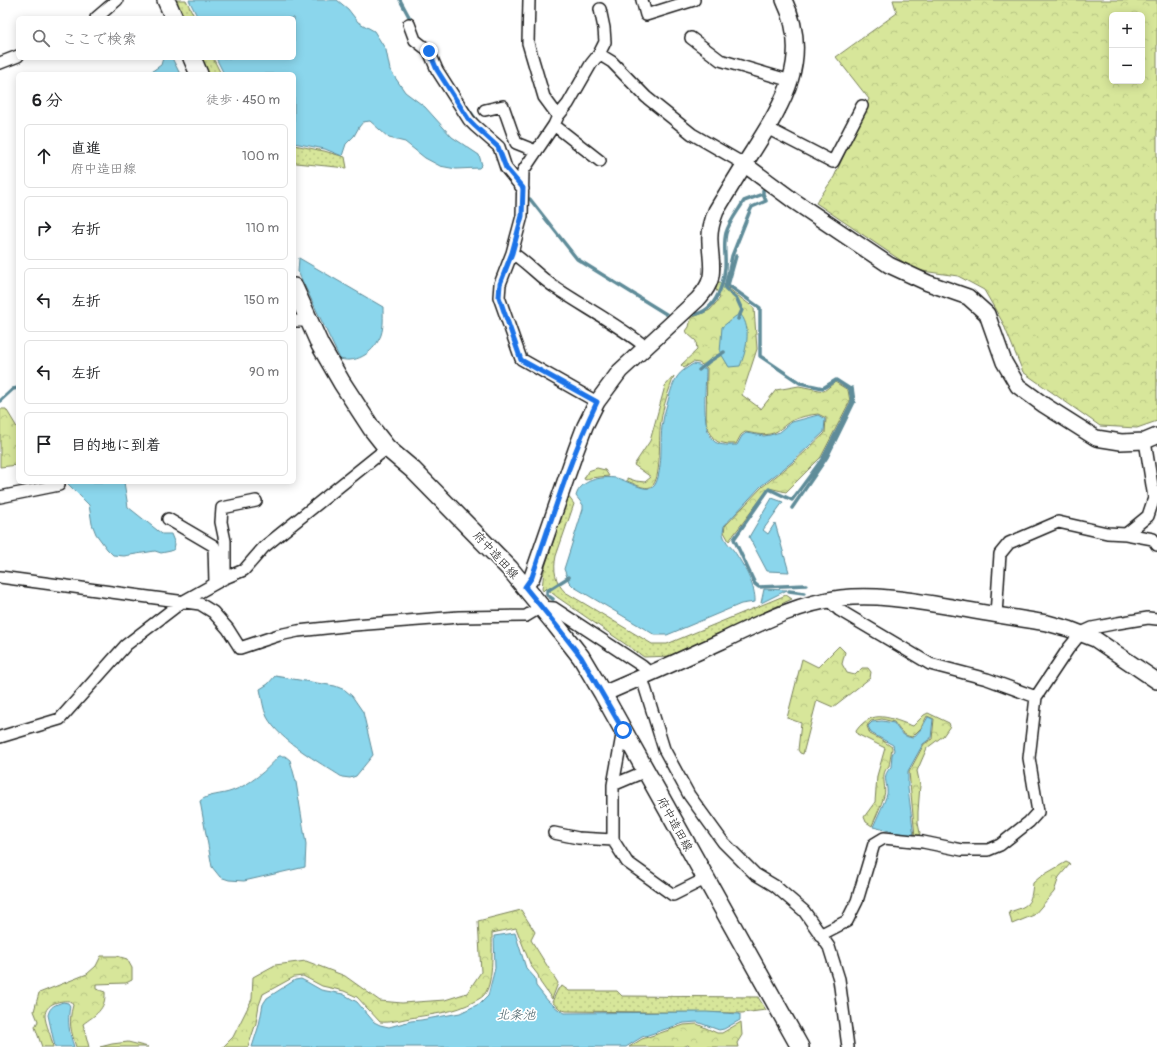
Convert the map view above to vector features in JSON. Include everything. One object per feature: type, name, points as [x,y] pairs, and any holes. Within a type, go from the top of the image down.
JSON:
[{"type":"main road","points":[[166,0],[173,16]]},
{"type":"main road","points":[[193,60],[198,72]]},
{"type":"main road","name":"府中造田線","points":[[296,296],[302,321],[320,345],[342,383],[372,429],[387,448],[413,470],[510,569],[581,657],[800,1047]]},
{"type":"street","points":[[98,16],[117,0]]},
{"type":"street","points":[[529,0],[528,43],[544,97],[556,121],[600,161]]},
{"type":"street","points":[[642,0],[646,15],[694,0]]},
{"type":"street","points":[[525,587],[532,577],[585,426],[597,402],[620,371],[698,299],[707,288],[711,279],[712,268],[710,240],[712,221],[716,211],[767,128],[790,82],[794,64],[794,28],[790,13],[784,0]]},
{"type":"street","points":[[597,402],[521,360],[499,297],[500,284],[512,253],[522,216],[523,171],[568,104],[599,54],[604,42],[604,28],[600,9]]},
{"type":"street","points":[[409,24],[414,40],[429,51],[437,70],[469,120],[498,147],[506,168],[523,188]]},
{"type":"street","points":[[691,38],[720,60],[790,82]]},
{"type":"street","points":[[599,54],[612,62],[646,97],[692,134],[744,164],[794,201],[889,265],[928,283],[968,297],[987,314],[1004,362],[1018,386],[1044,405],[1096,438],[1121,442],[1151,438],[1154,498],[1148,516],[1126,534]]},
{"type":"street","points":[[0,63],[16,57]]},
{"type":"street","points":[[486,110],[503,106],[516,143],[536,151]]},
{"type":"street","points":[[767,128],[833,162],[862,106]]},
{"type":"street","points":[[512,253],[523,260],[554,287],[632,336],[646,348]]},
{"type":"street","points":[[0,737],[60,719],[126,645],[182,602],[220,581],[244,570],[264,547],[387,448]]},
{"type":"street","points":[[0,497],[59,485]]},
{"type":"street","points":[[220,581],[225,541],[221,522],[222,508],[256,501]]},
{"type":"street","points":[[168,519],[214,546],[220,581]]},
{"type":"street","points":[[996,615],[1000,554],[1009,543],[1058,522],[1107,533],[1126,534],[1153,539],[1157,545]]},
{"type":"street","points":[[0,577],[200,604],[213,612],[228,629],[240,648],[279,635],[298,631],[459,617],[526,616],[541,607],[554,608],[642,666],[647,676],[664,749],[689,795],[723,842],[755,874],[775,886],[804,911],[829,947],[839,979],[848,1047]]},
{"type":"street","points":[[603,694],[647,676],[773,617],[828,600],[858,597],[883,597],[909,600],[1048,623],[1095,639],[1157,681]]},
{"type":"street","points":[[828,600],[839,610],[930,664],[987,679],[1036,697]]},
{"type":"street","points":[[820,934],[847,921],[857,901],[874,844],[884,838],[923,842],[962,850],[988,850],[1000,845],[1029,822],[1038,812],[1029,758],[1036,697],[1068,649],[1081,633],[1092,628],[1118,623],[1148,618],[1157,619]]},
{"type":"street","points":[[623,730],[613,785],[613,840],[627,862],[673,895],[706,879]]},
{"type":"street","points":[[613,785],[646,771]]},
{"type":"street","points":[[554,833],[578,838],[613,840]]},
{"type":"green space","points":[[172,0],[186,0],[194,16],[180,16]]},
{"type":"green space","points":[[893,0],[1157,0],[1157,421],[1137,428],[1100,426],[1023,372],[1003,323],[984,290],[958,276],[915,270],[816,203],[834,177],[869,99],[836,57],[897,13]]},
{"type":"green space","points":[[200,60],[214,60],[220,72],[205,72]]},
{"type":"green space","points":[[296,145],[345,157],[347,168],[296,163]]},
{"type":"green space","points":[[716,282],[720,282],[754,308],[757,349],[742,395],[761,409],[776,390],[799,386],[824,391],[835,382],[848,390],[850,401],[821,457],[786,492],[769,488],[729,541],[724,532],[725,526],[762,487],[794,462],[825,433],[826,418],[818,414],[801,417],[791,421],[776,432],[767,435],[745,432],[741,435],[736,444],[718,442],[713,438],[706,424],[707,368],[699,363],[693,362],[684,368],[681,365],[697,350],[696,341],[686,331],[689,327],[691,318],[710,310],[720,298],[714,285]]},
{"type":"green space","points":[[674,376],[662,415],[658,473],[653,485],[647,488],[627,481],[627,478],[645,482],[651,477],[634,465],[650,441],[665,386]]},
{"type":"green space","points":[[0,409],[6,409],[16,426],[16,465],[0,467]]},
{"type":"green space","points":[[597,468],[605,470],[609,476],[590,478],[586,480],[584,479],[588,471]]},
{"type":"green space","points":[[568,496],[574,504],[556,556],[555,571],[559,584],[565,592],[652,644],[667,644],[786,595],[792,599],[673,656],[644,657],[546,588],[543,591],[542,589],[544,570]]},
{"type":"green space","points":[[839,646],[845,652],[842,664],[847,673],[855,675],[862,668],[868,668],[871,672],[870,678],[833,707],[817,700],[803,754],[800,753],[798,750],[801,723],[787,718],[802,659],[818,667]]},
{"type":"green space","points":[[928,713],[949,723],[950,726],[943,736],[927,748],[917,771],[920,785],[918,823],[920,833],[918,837],[915,837],[909,772],[924,744],[932,739],[934,719],[927,716],[921,728],[912,737],[904,734],[894,722],[882,719],[871,721],[867,726],[870,734],[892,747],[889,766],[884,773],[884,796],[872,826],[866,822],[864,817],[875,802],[877,776],[885,748],[857,734],[856,731],[869,719],[876,717],[890,718],[913,726]]},
{"type":"green space","points":[[1066,862],[1070,864],[1059,877],[1054,892],[1034,915],[1012,924],[1009,912],[1021,908],[1028,903],[1031,896],[1033,883],[1040,877]]},
{"type":"green space","points":[[521,910],[535,932],[531,940],[558,983],[552,999],[531,966],[516,928],[492,933],[492,966],[487,991],[479,999],[460,1008],[391,1022],[380,1022],[357,997],[344,991],[322,986],[303,976],[294,977],[263,994],[248,1047],[223,1047],[233,1037],[252,999],[253,977],[275,965],[306,961],[345,976],[380,1001],[402,1003],[445,1000],[467,993],[481,972],[478,921]]},
{"type":"green space","points":[[101,956],[117,956],[127,959],[132,968],[132,980],[126,983],[96,984],[96,989],[105,992],[105,998],[102,1008],[92,1018],[83,1024],[89,1047],[76,1047],[71,1027],[73,1005],[70,1001],[66,1001],[54,1003],[48,1008],[45,1019],[53,1047],[42,1047],[35,1027],[38,1021],[34,1011],[39,993],[87,974],[96,966]]},
{"type":"green space","points":[[562,986],[569,991],[617,991],[622,996],[758,997],[766,1010],[742,1013],[566,1011],[560,1009],[552,1002],[558,989]]},
{"type":"green space","points":[[741,1022],[742,1035],[737,1043],[738,1047],[690,1047],[688,1045],[683,1047],[629,1047],[642,1039],[684,1025],[697,1024],[717,1033],[722,1033]]},
{"type":"green space","points":[[128,1042],[148,1047],[100,1047],[112,1044]]},
{"type":"water","points":[[189,0],[337,0],[348,9],[358,22],[374,31],[386,50],[390,70],[405,92],[425,107],[452,137],[479,155],[482,165],[479,168],[456,169],[440,166],[425,158],[405,142],[389,138],[370,121],[363,122],[359,127],[354,136],[346,144],[342,156],[325,149],[296,143],[296,72],[223,72],[217,60],[296,60],[296,16],[197,16]]},
{"type":"water","points":[[162,60],[173,60],[179,72],[151,72],[161,65]]},
{"type":"water","points":[[299,258],[383,307],[383,325],[381,335],[375,346],[365,355],[353,360],[340,359],[298,272]]},
{"type":"water","points":[[741,315],[746,326],[746,347],[740,366],[729,367],[720,352],[722,327],[736,316]]},
{"type":"water","points":[[693,364],[699,365],[706,369],[705,408],[707,428],[710,436],[715,442],[726,445],[737,445],[742,436],[746,433],[764,436],[770,435],[780,432],[792,422],[818,415],[825,419],[824,432],[792,462],[761,486],[724,526],[724,537],[738,556],[748,575],[755,596],[755,602],[741,604],[667,635],[655,635],[574,587],[569,582],[564,569],[583,509],[583,505],[576,496],[582,486],[592,480],[616,478],[641,487],[650,488],[654,486],[658,477],[660,466],[662,426],[674,382],[684,370]]},
{"type":"water","points":[[68,484],[124,484],[128,507],[162,534],[171,534],[175,544],[174,549],[161,553],[155,551],[124,556],[113,555],[96,534],[92,524],[89,505]]},
{"type":"water","points":[[772,498],[783,502],[763,530],[768,534],[775,523],[789,572],[767,571],[749,537]]},
{"type":"water","points":[[764,589],[787,590],[761,603]]},
{"type":"water","points":[[275,676],[335,686],[345,690],[352,696],[363,712],[373,755],[356,776],[350,778],[342,777],[290,743],[273,726],[267,717],[260,689],[268,684]]},
{"type":"water","points":[[928,717],[933,719],[931,738],[923,744],[908,771],[908,788],[914,837],[873,827],[887,794],[886,774],[891,767],[894,750],[893,745],[871,733],[868,726],[872,722],[882,721],[894,723],[902,733],[913,738],[921,729]]},
{"type":"water","points":[[279,756],[285,756],[290,760],[296,782],[306,844],[305,867],[244,881],[229,880],[220,877],[212,867],[200,801],[207,797],[232,791],[246,785],[269,767]]},
{"type":"water","name":"北条池","points":[[515,933],[526,968],[535,978],[536,986],[548,1001],[565,1013],[706,1012],[740,1014],[740,1020],[724,1029],[719,1030],[697,1022],[684,1023],[642,1037],[626,1047],[252,1047],[259,1025],[263,1004],[267,998],[295,980],[301,979],[321,990],[343,994],[357,1002],[374,1022],[389,1027],[411,1021],[460,1013],[481,1003],[488,996],[495,968],[494,936]]},
{"type":"water","points":[[63,1002],[68,1003],[70,1006],[69,1027],[74,1047],[55,1047],[48,1015],[55,1005]]},
{"type":"waterway","points":[[400,0],[413,24]]},
{"type":"waterway","points":[[467,107],[477,121]]},
{"type":"waterway","points":[[689,315],[698,314],[705,310],[716,299],[724,276],[727,229],[744,201],[763,194],[763,190]]},
{"type":"waterway","points":[[738,319],[742,310],[737,299],[725,288],[732,256],[749,213],[752,207],[766,201],[763,194]]},
{"type":"waterway","points":[[530,199],[577,259],[666,314]]},
{"type":"waterway","points":[[736,256],[728,285],[760,308],[760,356],[800,383],[823,388],[836,380],[850,389],[852,402],[823,458],[792,500],[769,489],[734,539],[755,584],[759,587],[806,585]]},
{"type":"waterway","points":[[699,370],[724,352]]},
{"type":"waterway","points":[[0,401],[13,389],[16,388]]},
{"type":"waterway","points":[[792,508],[827,457],[854,402],[852,388]]},
{"type":"waterway","points":[[553,599],[547,595],[547,591],[569,577]]},
{"type":"waterway","points":[[789,591],[804,593]]},
{"type":"route","points":[[429,51],[437,70],[469,120],[498,147],[506,168],[523,188],[522,216],[512,253],[500,284],[499,297],[521,360],[597,402],[585,426],[565,478],[532,577],[525,587],[581,657],[623,730]]}]
